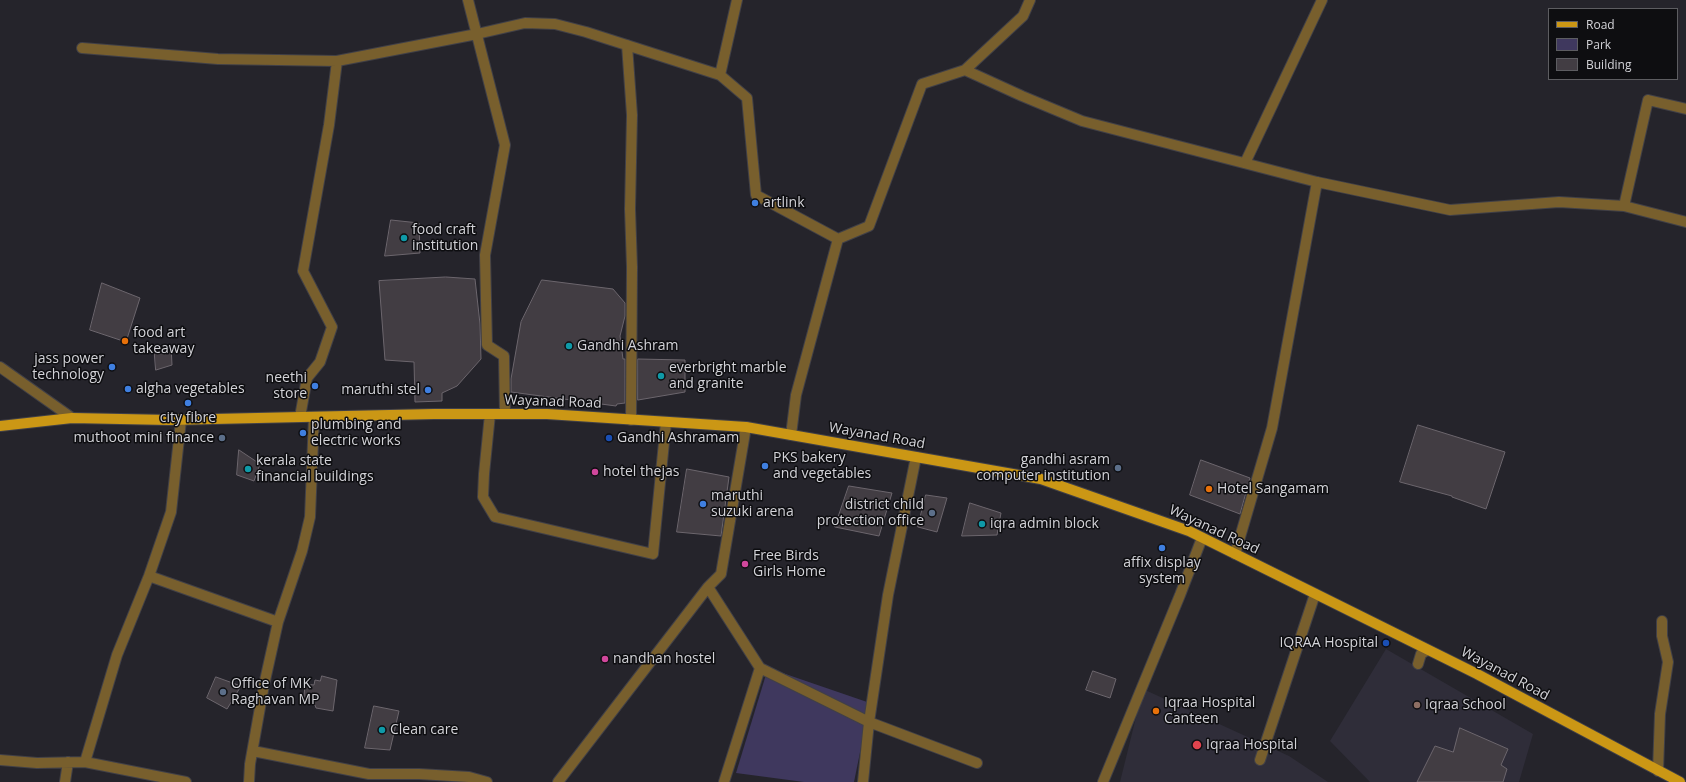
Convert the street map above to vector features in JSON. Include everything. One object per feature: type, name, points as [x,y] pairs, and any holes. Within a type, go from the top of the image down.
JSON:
[{"type":"main road","name":"Wayanad Road","points":[[0,426],[72,418],[180,420],[547,414],[746,427],[1041,479],[1189,531],[1477,674],[1680,782]]},
{"type":"street","points":[[468,0],[505,145],[485,255],[487,344],[504,356],[505,414]]},
{"type":"street","points":[[720,75],[737,0]]},
{"type":"street","points":[[838,239],[869,226],[922,84],[965,70],[1023,16],[1030,0]]},
{"type":"street","points":[[1245,163],[1322,0]]},
{"type":"street","points":[[82,48],[218,59],[337,61],[525,23],[554,24],[586,32],[720,75],[748,98],[756,195],[838,239]]},
{"type":"street","points":[[627,45],[632,115],[630,209],[632,267],[631,420]]},
{"type":"street","points":[[300,417],[307,378],[320,362],[332,327],[303,271],[329,125],[337,61]]},
{"type":"street","points":[[965,70],[1082,121],[1317,182],[1450,210],[1559,202],[1624,206],[1686,222]]},
{"type":"street","points":[[1624,206],[1648,100],[1686,109]]},
{"type":"street","points":[[1235,554],[1272,428],[1317,182]]},
{"type":"street","points":[[791,435],[796,395],[838,239]]},
{"type":"street","points":[[0,367],[72,418]]},
{"type":"street","points":[[490,414],[483,497],[495,517],[653,554],[666,422]]},
{"type":"street","points":[[249,782],[264,685],[278,622],[302,551],[310,516],[314,417]]},
{"type":"street","points":[[85,762],[118,655],[149,576],[171,512],[180,420]]},
{"type":"street","points":[[558,782],[708,587],[721,574],[746,427]]},
{"type":"street","points":[[863,782],[869,722],[888,595],[916,457]]},
{"type":"street","points":[[1103,782],[1202,538]]},
{"type":"street","points":[[149,576],[278,622]]},
{"type":"street","points":[[708,587],[760,668],[869,722],[977,763]]},
{"type":"street","points":[[1260,760],[1315,594]]},
{"type":"street","points":[[1658,771],[1660,714],[1668,662],[1662,636],[1662,621]]},
{"type":"street","points":[[1418,664],[1421,654],[1428,650]]},
{"type":"street","points":[[724,782],[760,668]]},
{"type":"street","points":[[253,751],[369,774],[419,774],[469,777],[487,782]]},
{"type":"street","points":[[0,760],[85,762],[186,782]]},
{"type":"street","points":[[65,782],[68,762]]},
{"type":"shaded area","name":"Iqraa School","points":[[1386,649],[1533,734],[1519,782],[1370,782],[1330,741]]},
{"type":"shaded area","name":"Iqraa Hospital","points":[[1143,689],[1289,756],[1328,782],[1120,782]]},
{"type":"green space","points":[[768,668],[870,703],[854,782],[804,782],[736,773]]},
{"type":"building","name":"food craft institution","points":[[391,220],[419,223],[420,253],[385,256]]},
{"type":"building","points":[[446,277],[475,279],[480,324],[481,359],[457,386],[442,393],[442,401],[415,402],[414,362],[385,360],[379,281]]},
{"type":"building","name":"Gandhi Ashram","points":[[542,280],[613,289],[625,303],[625,316],[620,336],[623,359],[625,359],[625,403],[617,404],[616,406],[511,392],[511,379],[521,322]]},
{"type":"building","points":[[102,283],[140,298],[126,342],[90,330]]},
{"type":"building","points":[[154,345],[171,346],[172,365],[156,370]]},
{"type":"building","name":"everbright marble and granite","points":[[638,359],[685,360],[685,392],[638,400]]},
{"type":"building","points":[[1418,425],[1505,452],[1486,509],[1452,496],[1400,482]]},
{"type":"building","name":"kerala state financial buildings","points":[[239,450],[260,464],[254,481],[237,475]]},
{"type":"building","points":[[1201,460],[1250,478],[1240,514],[1190,495]]},
{"type":"building","name":"maruthi suzuki arena","points":[[687,469],[729,477],[721,536],[677,532]]},
{"type":"building","points":[[849,486],[892,493],[879,536],[835,527]]},
{"type":"building","name":"district child protection office","points":[[926,495],[947,498],[937,532],[918,527]]},
{"type":"building","name":"iqra admin block","points":[[970,503],[1001,513],[997,535],[962,536]]},
{"type":"building","points":[[1093,671],[1116,679],[1110,698],[1086,690]]},
{"type":"building","points":[[322,676],[337,680],[333,711],[316,708],[315,705],[312,704],[312,699],[304,697],[305,684],[314,685],[315,680],[320,681]]},
{"type":"building","name":"Office of MK Raghavan MP","points":[[216,677],[241,686],[227,709],[207,698]]},
{"type":"building","name":"Clean care","points":[[374,706],[399,711],[390,750],[365,748]]},
{"type":"building","points":[[1460,728],[1508,749],[1501,765],[1507,769],[1503,782],[1417,782],[1435,746],[1453,752]]},
{"type":"place","name":"artlink","points":[[755,203]]},
{"type":"place","name":"food craft institution","points":[[404,238]]},
{"type":"place","name":"food art takeaway","points":[[125,341]]},
{"type":"place","name":"Gandhi Ashram","points":[[569,346]]},
{"type":"place","name":"jass power technology","points":[[112,367]]},
{"type":"place","name":"everbright marble and granite","points":[[661,376]]},
{"type":"place","name":"neethi store","points":[[315,386]]},
{"type":"place","name":"algha vegetables","points":[[128,389]]},
{"type":"place","name":"maruthi stel","points":[[428,390]]},
{"type":"place","name":"city fibre","points":[[188,403]]},
{"type":"place","name":"plumbing and electric works","points":[[303,433]]},
{"type":"place","name":"muthoot mini finance","points":[[222,438]]},
{"type":"place","name":"Gandhi Ashramam","points":[[609,438]]},
{"type":"place","name":"PKS bakery and vegetables","points":[[765,466]]},
{"type":"place","name":"gandhi asram computer institution","points":[[1118,468]]},
{"type":"place","name":"kerala state financial buildings","points":[[248,469]]},
{"type":"place","name":"hotel thejas","points":[[595,472]]},
{"type":"place","name":"Hotel Sangamam","points":[[1209,489]]},
{"type":"place","name":"maruthi suzuki arena","points":[[703,504]]},
{"type":"place","name":"district child protection office","points":[[932,513]]},
{"type":"place","name":"iqra admin block","points":[[982,524]]},
{"type":"place","name":"affix display system","points":[[1162,548]]},
{"type":"place","name":"Free Birds Girls Home","points":[[745,564]]},
{"type":"place","name":"IQRAA Hospital","points":[[1386,643]]},
{"type":"place","name":"nandhan hostel","points":[[605,659]]},
{"type":"place","name":"Office of MK Raghavan MP","points":[[223,692]]},
{"type":"place","name":"Iqraa School","points":[[1417,705]]},
{"type":"place","name":"Iqraa Hospital Canteen","points":[[1156,711]]},
{"type":"place","name":"Clean care","points":[[382,730]]},
{"type":"place","name":"Iqraa Hospital","points":[[1197,745]]}]
